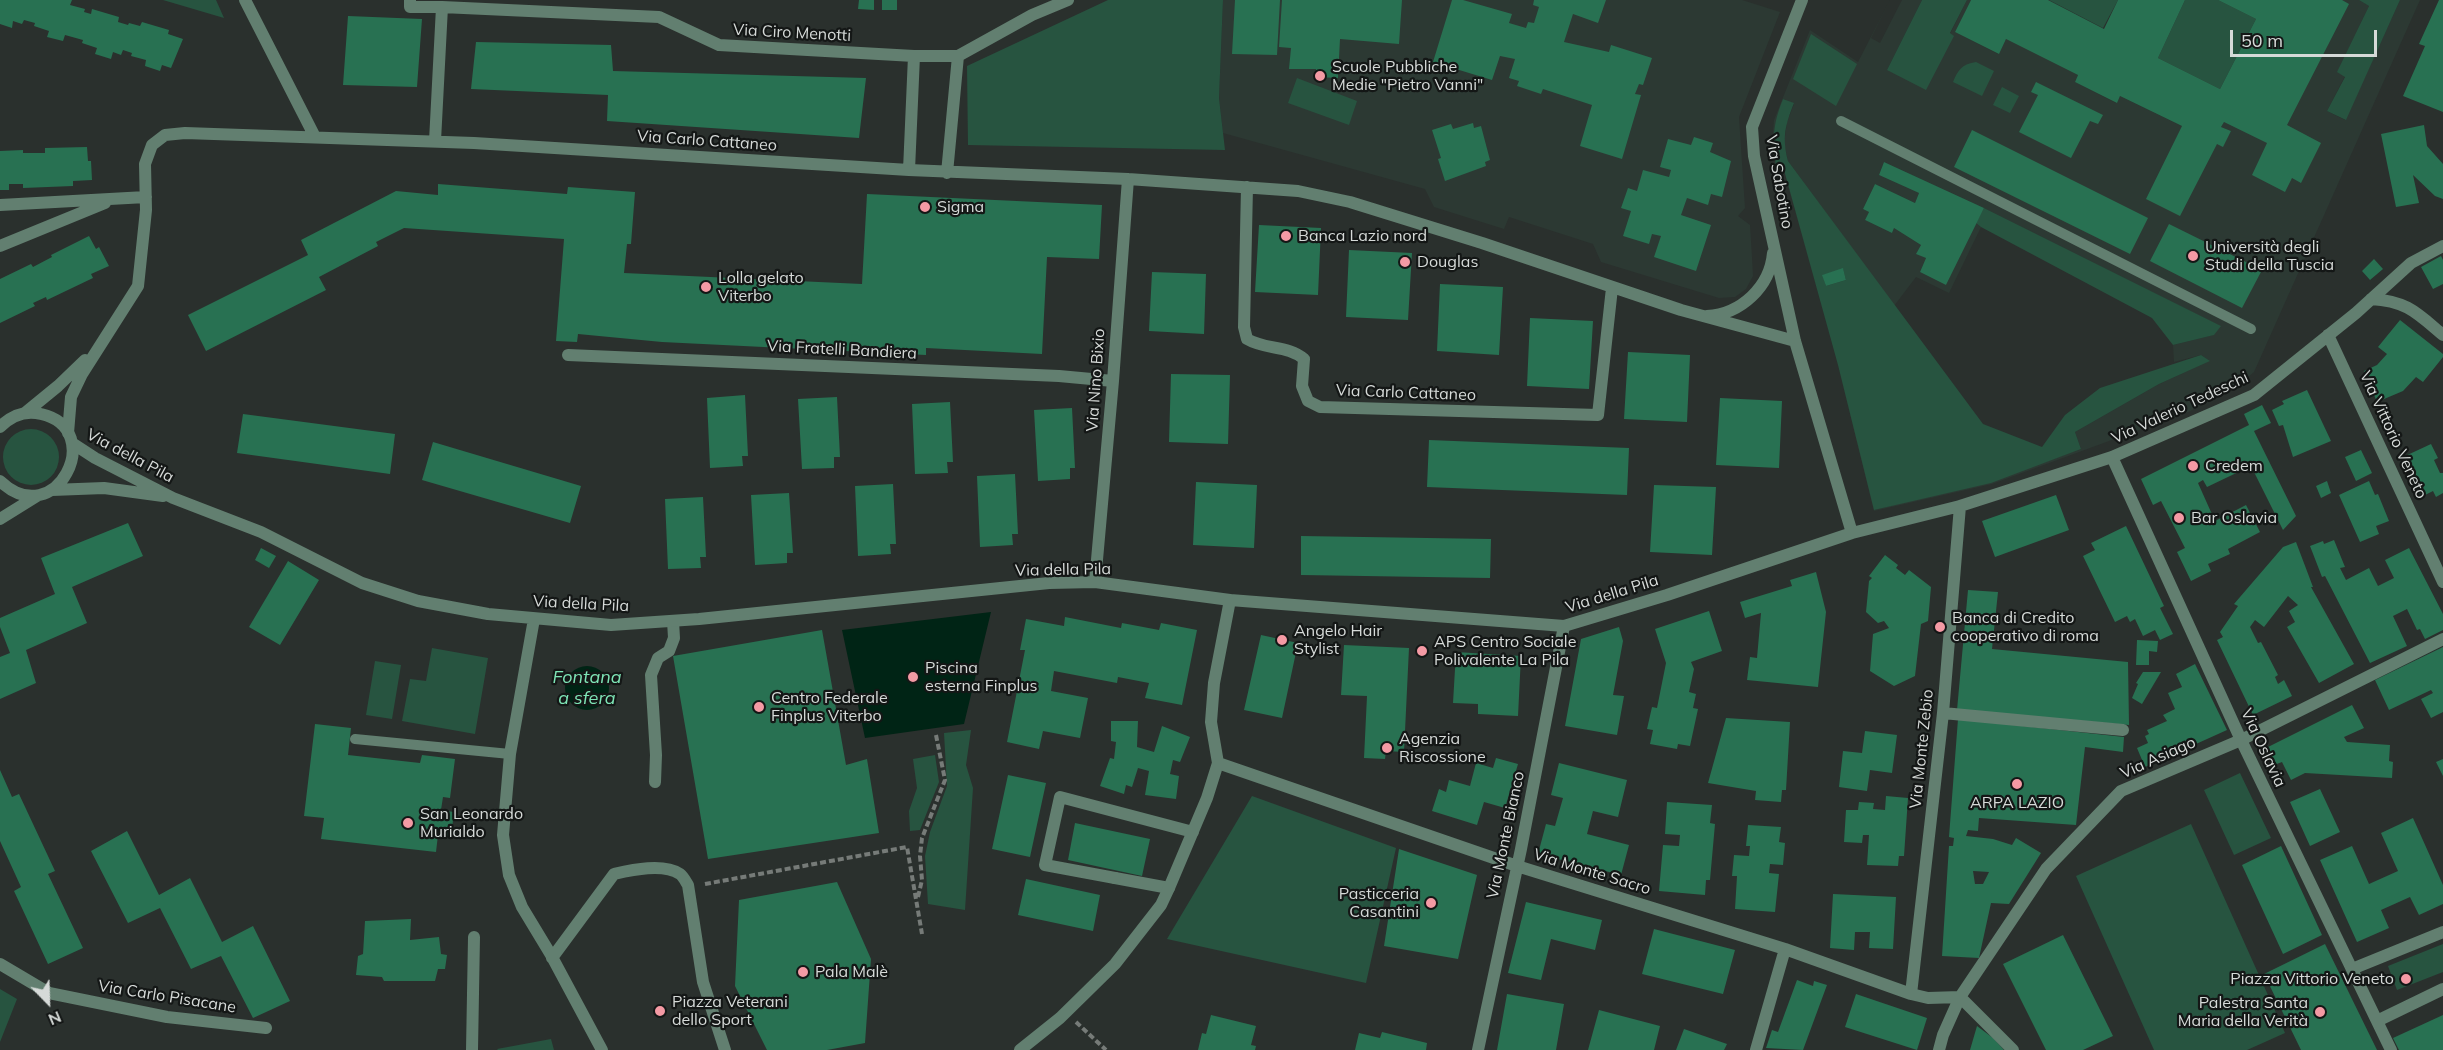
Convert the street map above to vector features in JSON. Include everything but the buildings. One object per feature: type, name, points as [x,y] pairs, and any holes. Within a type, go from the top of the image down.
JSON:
[{"type":"street","points":[[245,0],[315,137]]},
{"type":"street","name":"Via Ciro Menotti","points":[[410,0],[410,7],[446,5],[660,17],[719,45],[914,56],[958,56]]},
{"type":"street","points":[[947,173],[958,56],[1032,15],[1068,0]]},
{"type":"street","name":"Via Sabotino","points":[[1795,341],[1754,156],[1752,127],[1802,0]]},
{"type":"street","points":[[435,141],[446,5]]},
{"type":"street","points":[[909,170],[914,56]]},
{"type":"street","name":"Via Carlo Cattaneo","points":[[146,197],[145,164],[152,145],[165,135],[185,133],[435,141],[947,173],[1128,179],[1298,191],[1350,202],[1701,316],[1795,341]]},
{"type":"street","name":"Via Nino Bixio","points":[[1095,582],[1128,179]]},
{"type":"street","name":"Via Carlo Cattaneo","points":[[1247,187],[1244,327],[1247,339],[1256,344],[1295,351],[1304,359],[1302,386],[1308,401],[1320,407],[1598,415],[1612,288]]},
{"type":"street","points":[[0,205],[146,197],[138,286],[82,374],[71,397],[72,465],[60,484],[0,519]]},
{"type":"street","points":[[0,246],[114,199]]},
{"type":"street","points":[[1701,316],[1725,313],[1737,308],[1756,292],[1770,269],[1773,242]]},
{"type":"street","name":"Via Valerio Tedeschi","points":[[1960,506],[2112,458],[2254,395],[2371,299],[2411,263],[2443,246]]},
{"type":"street","points":[[2371,299],[2391,300],[2414,310],[2443,335]]},
{"type":"street","name":"Via Vittorio Veneto","points":[[2328,335],[2443,582]]},
{"type":"street","points":[[1795,341],[1852,533]]},
{"type":"street","points":[[2,423],[25,413],[58,386],[99,347]]},
{"type":"street","name":"Via Fratelli Bandiera","points":[[568,354],[1059,376],[1113,381]]},
{"type":"street","name":"Via della Pila","points":[[25,413],[44,414],[53,418],[70,438],[95,458],[173,498],[261,531],[362,583],[418,601],[488,614],[611,625],[673,621],[1050,583],[1095,582],[1230,600],[1564,626],[1667,595],[1852,533],[1960,506]]},
{"type":"street","name":"Via Oslavia","points":[[2112,458],[2241,740],[2391,1050]]},
{"type":"street","name":"Via della Pila","points":[[0,481],[19,493],[104,488],[173,498]]},
{"type":"street","name":"Via Monte Zebio","points":[[1911,994],[1944,712],[1960,506]]},
{"type":"street","points":[[1020,1050],[1066,1012],[1115,964],[1161,905],[1169,888],[1207,798],[1218,763],[1211,713],[1214,683],[1230,600]]},
{"type":"street","points":[[534,619],[510,754],[503,835],[509,875],[522,907],[602,1050]]},
{"type":"street","points":[[655,782],[656,755],[651,675],[658,658],[669,651],[674,638],[673,621]]},
{"type":"street","name":"Via Monte Bianco","points":[[1478,1050],[1564,626]]},
{"type":"street","name":"Via Asiago","points":[[1939,1050],[1943,1035],[1960,998],[2046,868],[2121,791],[2241,740],[2443,639]]},
{"type":"street","points":[[1944,712],[2123,730]]},
{"type":"street","name":"Via Monte Sacro","points":[[1218,763],[1517,866],[1785,949],[1911,994],[1928,998],[1960,998]]},
{"type":"street","points":[[1169,888],[1045,865],[1060,797],[1193,832]]},
{"type":"street","points":[[552,958],[614,874],[642,868],[681,874],[688,885],[703,982],[725,1050]]},
{"type":"street","points":[[2352,969],[2443,932]]},
{"type":"street","points":[[472,1050],[474,937]]},
{"type":"street","points":[[1756,1050],[1785,949]]},
{"type":"street","name":"Via Carlo Pisacane","points":[[0,964],[49,993],[167,1017],[266,1028]]},
{"type":"street","points":[[2377,1021],[2443,989]]},
{"type":"street","points":[[1960,998],[2013,1050]]},
{"type":"lane","points":[[1841,121],[2251,329]]},
{"type":"lane","points":[[355,739],[510,754]]},
{"type":"path","points":[[918,901],[922,880],[920,856],[922,838],[945,780],[936,735]]},
{"type":"path","points":[[705,884],[906,847],[918,901],[922,934]]},
{"type":"path","points":[[1066,1012],[1106,1050]]},
{"type":"shaded area","points":[[163,0],[216,0],[224,18]]},
{"type":"shaded area","points":[[1108,0],[1223,0],[1219,98],[1225,150],[968,145],[967,66]]},
{"type":"shaded area","points":[[1223,0],[1742,0],[1780,12],[1739,117],[1745,208],[1738,216],[1750,225],[1753,276],[1746,289],[1735,297],[1719,298],[1601,262],[1593,244],[1509,217],[1504,229],[1434,207],[1425,189],[1223,133],[1219,98]]},
{"type":"shaded area","name":"Università degli Studi della Tuscia","points":[[1890,0],[1871,38],[1880,43],[1902,0],[1922,0],[1887,70],[1953,36],[1950,34],[1967,0],[1971,0],[1955,32],[1998,54],[2006,39],[2078,75],[2075,82],[2116,103],[2120,96],[2223,146],[2231,131],[2221,127],[2286,0],[2359,0],[2369,6],[2338,71],[2345,76],[2327,111],[2345,120],[2400,0],[2420,0],[2254,372],[2234,389],[2188,412],[1992,484],[1874,511],[1838,365],[1784,171],[1776,172],[1772,144],[1774,120],[1810,30],[1858,62]],"holes":[[[1783,99],[1794,104],[1787,122],[1784,143],[1788,161],[1894,306],[1916,277],[1949,293],[1981,227],[1976,223],[1946,285],[1920,272],[1926,258],[1917,253],[1921,245],[1894,228],[1892,233],[1865,220],[1869,212],[1863,209],[1875,184],[1915,203],[1919,193],[1879,175],[1884,162],[1984,208],[2220,326],[2213,335],[2173,345],[2174,362],[2201,355],[2209,361],[2159,384],[2075,432],[2081,449],[2045,462],[1875,510],[1784,170],[1777,171]]]},
{"type":"shaded area","points":[[1922,0],[1967,0],[1950,33],[1954,36],[1926,90],[1887,70]]},
{"type":"shaded area","points":[[2049,0],[2118,0],[2103,28]]},
{"type":"shaded area","points":[[2185,0],[2218,0],[2256,19],[2220,89],[2158,58]]},
{"type":"shaded area","points":[[2359,0],[2400,0],[2346,120],[2327,111],[2345,77],[2337,72],[2369,6]]},
{"type":"shaded area","points":[[1811,34],[1857,64],[1836,106],[1793,79]]},
{"type":"shaded area","points":[[1976,62],[1994,71],[1982,96],[1953,82],[1961,68]]},
{"type":"shaded area","points":[[1297,78],[1357,101],[1349,125],[1288,103]]},
{"type":"shaded area","points":[[2002,87],[2019,96],[2010,113],[1993,105]]},
{"type":"shaded area","points":[[1783,99],[1794,103],[1785,132],[1788,161],[1983,424],[2042,447],[2065,415],[2100,388],[2201,355],[2210,361],[2159,384],[2075,432],[2081,449],[1991,483],[1874,510],[1838,365],[1784,170],[1777,171],[1774,134]],"holes":[[[1843,269],[1846,280],[1826,286],[1823,275]]]},
{"type":"shaded area","points":[[1984,208],[2221,326],[2214,335],[2173,345],[2152,318],[1981,227],[1976,223]]},
{"type":"shaded area","points":[[31,429],[42,431],[51,437],[57,446],[59,457],[57,468],[51,477],[42,483],[31,485],[20,483],[11,477],[5,468],[3,457],[5,446],[11,437],[20,431]]},
{"type":"shaded area","points":[[432,648],[488,658],[475,734],[402,721],[410,679],[426,681]]},
{"type":"shaded area","points":[[375,661],[401,665],[392,719],[366,715]]},
{"type":"shaded area","points":[[971,730],[966,765],[973,788],[965,910],[928,904],[925,856],[930,832],[947,786],[944,733]]},
{"type":"shaded area","points":[[935,755],[939,782],[920,830],[910,831],[909,811],[917,788],[913,759]]},
{"type":"shaded area","points":[[2240,773],[2271,838],[2234,855],[2204,790]]},
{"type":"shaded area","points":[[1252,796],[1396,848],[1366,983],[1167,939]]},
{"type":"shaded area","points":[[2191,824],[2285,1033],[2247,1050],[2154,1050],[2076,876]]},
{"type":"shaded area","points":[[2443,944],[2443,972],[2397,990],[2388,966]]},
{"type":"shaded area","points":[[0,989],[17,999],[0,1042]]},
{"type":"shaded area","points":[[551,1039],[554,1050],[497,1049]]},
{"type":"water","name":"Piscina esterna Finplus","points":[[991,612],[964,724],[865,738],[842,630]]},
{"type":"water","name":"Fontana a sfera","points":[[587,666],[603,672],[609,688],[603,704],[587,710],[571,704],[565,688],[571,672]]},
{"type":"place","name":"Scuole Pubbliche Medie \"Pietro Vanni\"","points":[[1320,76]]},
{"type":"place","name":"Sigma","points":[[925,207]]},
{"type":"place","name":"Banca Lazio nord","points":[[1286,236]]},
{"type":"place","name":"Università degli Studi della Tuscia","points":[[2193,256]]},
{"type":"place","name":"Douglas","points":[[1405,262]]},
{"type":"place","name":"Lolla gelato Viterbo","points":[[706,287]]},
{"type":"place","name":"Credem","points":[[2193,466]]},
{"type":"place","name":"Bar Oslavia","points":[[2179,518]]},
{"type":"place","name":"Banca di Credito cooperativo di roma","points":[[1940,627]]},
{"type":"place","name":"Angelo Hair Stylist","points":[[1282,640]]},
{"type":"place","name":"APS Centro Sociale Polivalente La Pila","points":[[1422,651]]},
{"type":"place","name":"Piscina esterna Finplus","points":[[913,677]]},
{"type":"place","name":"Centro Federale Finplus Viterbo","points":[[759,707]]},
{"type":"place","name":"Agenzia Riscossione","points":[[1387,748]]},
{"type":"place","name":"ARPA LAZIO","points":[[2017,784]]},
{"type":"place","name":"San Leonardo Murialdo","points":[[408,823]]},
{"type":"place","name":"Pasticceria Casantini","points":[[1431,903]]},
{"type":"place","name":"Pala Malè","points":[[803,972]]},
{"type":"place","name":"Piazza Vittorio Veneto","points":[[2406,979]]},
{"type":"place","name":"Piazza Veterani dello Sport","points":[[660,1011]]},
{"type":"place","name":"Palestra Santa Maria della Verità","points":[[2320,1012]]}]
